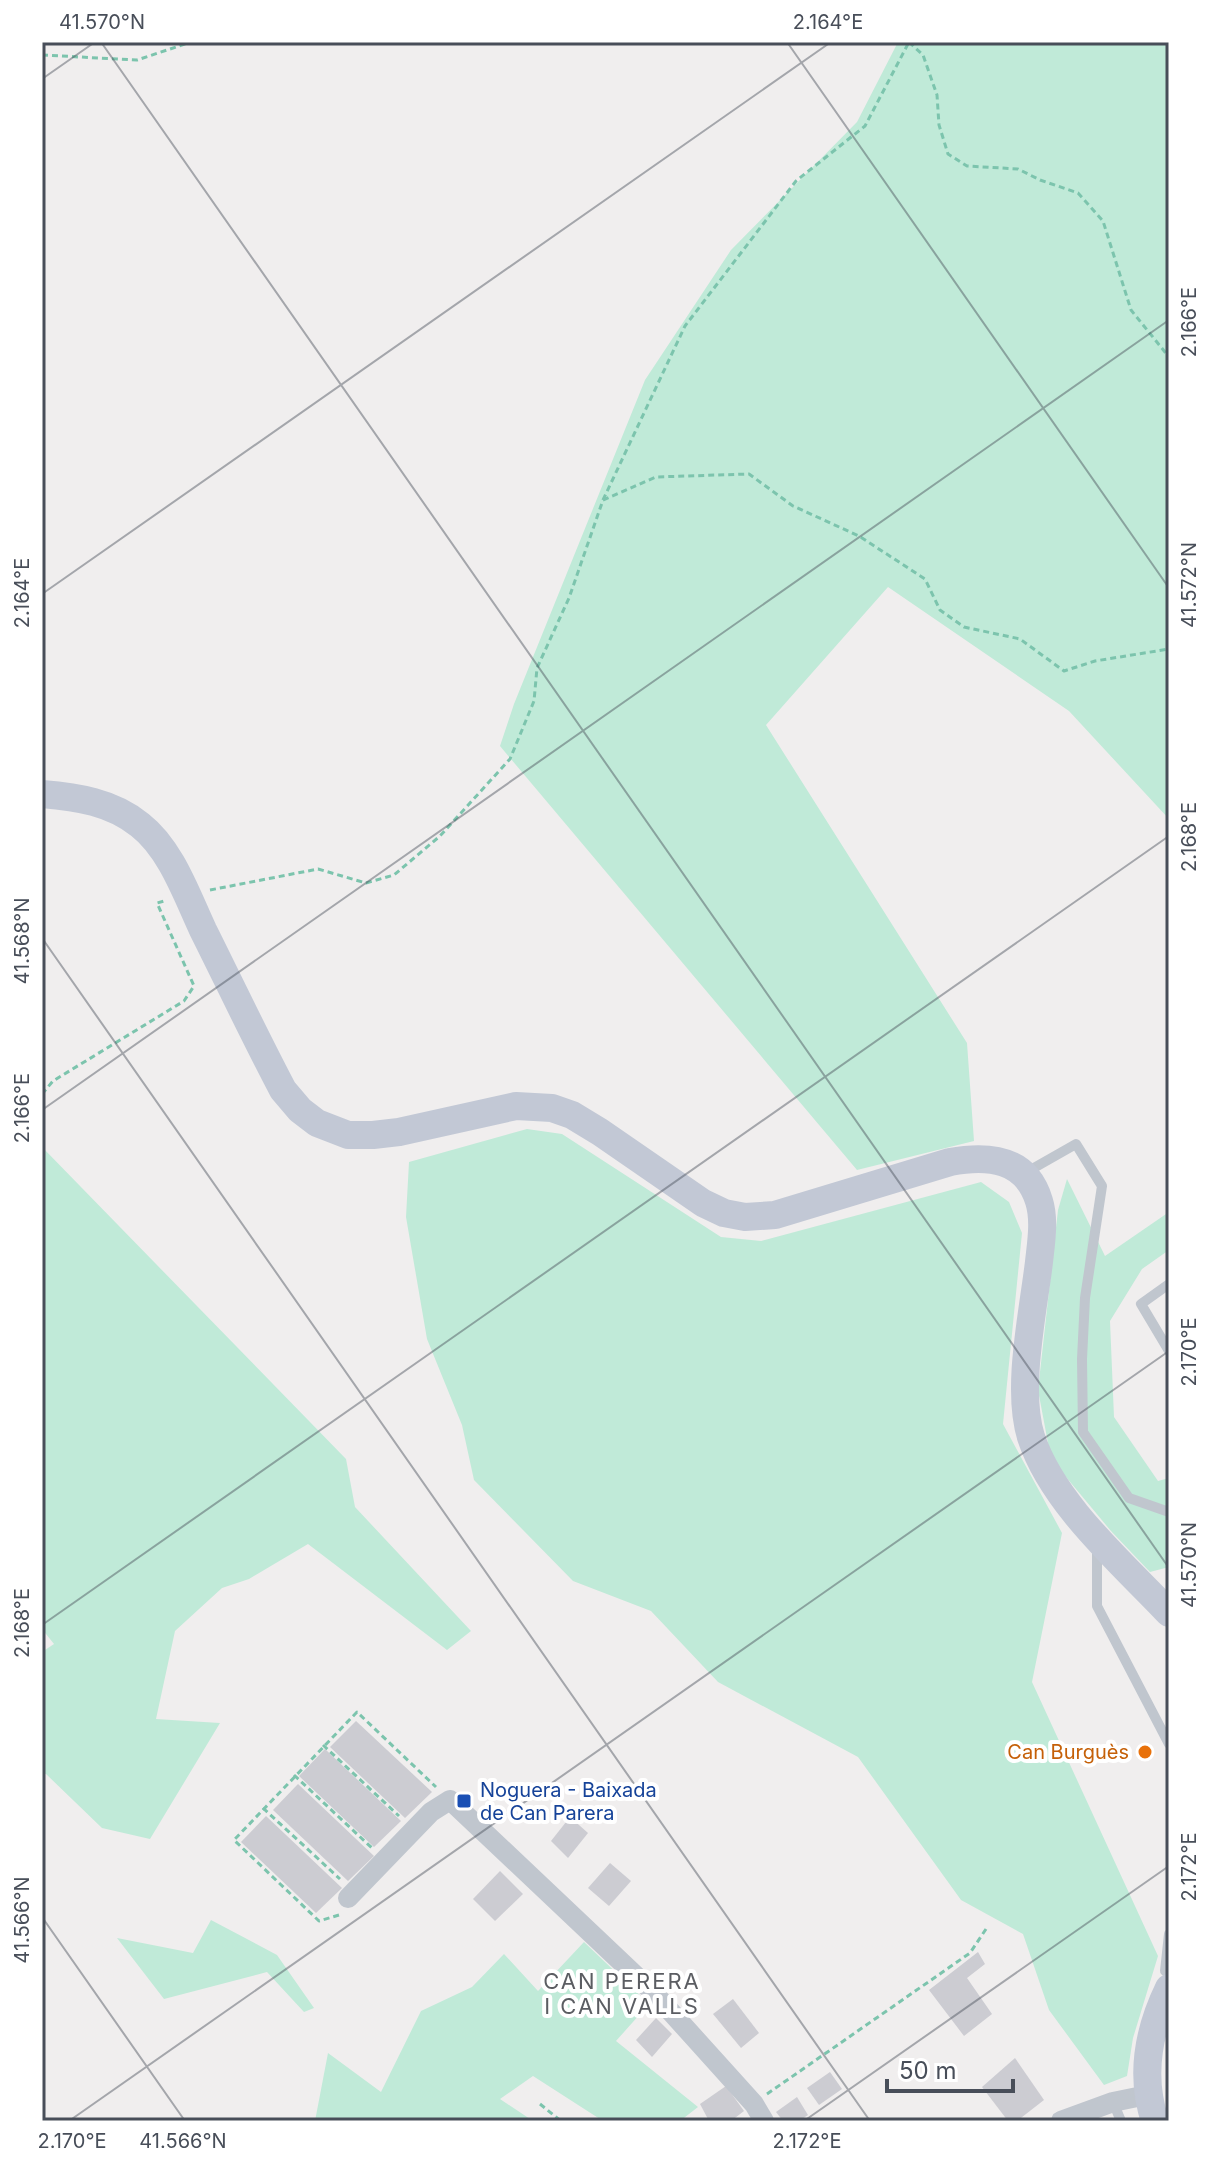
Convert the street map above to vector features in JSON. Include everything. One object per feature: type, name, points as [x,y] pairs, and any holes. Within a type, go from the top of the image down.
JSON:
[{"type":"main road","points":[[42,794],[73,797],[116,809],[143,826],[168,860],[283,1090],[300,1110],[331,1130],[348,1135],[373,1135],[516,1106],[552,1108],[572,1115],[600,1132],[703,1203],[724,1213],[745,1217],[775,1215],[950,1162],[978,1157],[1008,1164],[1024,1174],[1040,1204],[1042,1233],[1025,1406],[1031,1435],[1041,1462],[1061,1494],[1169,1613]]},
{"type":"main road","points":[[1151,2108],[1150,2044],[1169,1988]]},
{"type":"street","points":[[350,1895],[431,1812],[450,1800],[653,1992],[759,2112]]},
{"type":"street","points":[[1061,2121],[1151,2108]]},
{"type":"lane","points":[[1024,1174],[1076,1144],[1102,1186],[1085,1298],[1083,1432],[1129,1498],[1169,1512]]},
{"type":"lane","points":[[1169,1284],[1141,1304],[1169,1351]]},
{"type":"lane","points":[[1097,1536],[1097,1606],[1169,1744]]},
{"type":"lane","points":[[1169,1934],[1165,1971],[1169,1974]]},
{"type":"path","points":[[42,55],[137,60],[191,42]]},
{"type":"path","points":[[42,1094],[53,1081],[184,1001],[194,986],[157,903],[186,894],[318,869],[366,883],[394,875],[440,836],[510,759],[534,701],[537,668],[569,598],[603,500],[685,326],[796,181],[865,126],[909,42],[923,55],[937,95],[939,125],[948,154],[967,166],[1018,169],[1078,193],[1103,221],[1131,310],[1169,357]]},
{"type":"path","points":[[603,500],[656,477],[749,474],[793,506],[859,536],[925,579],[940,610],[964,627],[1020,639],[1064,671],[1095,661],[1169,649]]},
{"type":"path","points":[[319,1921],[234,1840],[357,1712],[450,1800]]},
{"type":"path","points":[[323,1745],[414,1830]]},
{"type":"path","points":[[294,1775],[384,1860]]},
{"type":"path","points":[[263,1808],[350,1895]]},
{"type":"path","points":[[759,2112],[970,1953],[986,1929]]},
{"type":"path","points":[[540,2104],[561,2121]]},
{"type":"green space","points":[[898,42],[1169,42],[1169,819],[1069,711],[888,587],[766,725],[967,1043],[974,1141],[857,1170],[500,746],[514,704],[645,380],[731,250],[857,122]]},
{"type":"green space","points":[[527,1129],[562,1134],[721,1237],[761,1241],[981,1182],[1009,1202],[1022,1233],[1003,1424],[1062,1533],[1032,1682],[1158,1956],[1133,2038],[1127,2076],[1104,2085],[1049,2010],[1023,1934],[961,1900],[858,1757],[718,1682],[651,1611],[573,1581],[474,1480],[462,1425],[427,1339],[406,1217],[409,1162]]},
{"type":"green space","points":[[43,1148],[346,1459],[355,1507],[471,1631],[447,1650],[308,1544],[249,1579],[222,1588],[175,1631],[156,1719],[220,1723],[150,1839],[102,1828],[46,1774],[42,1774],[42,1652],[54,1644],[42,1629]]},
{"type":"green space","points":[[1067,1179],[1105,1256],[1169,1212],[1169,1250],[1142,1269],[1110,1321],[1114,1417],[1158,1481],[1169,1478],[1169,1567],[1150,1572],[1051,1459],[1038,1390],[1058,1210]]},
{"type":"green space","points":[[211,1920],[277,1955],[314,2008],[304,2012],[267,1972],[164,1999],[117,1938],[193,1953]]},
{"type":"green space","points":[[584,1942],[649,2004],[616,2041],[698,2107],[680,2121],[603,2121],[533,2076],[500,2099],[533,2121],[315,2121],[328,2053],[381,2092],[421,2011],[472,1987],[504,1954],[538,1991]]},
{"type":"building","points":[[356,1721],[432,1792],[405,1818],[330,1747]]},
{"type":"building","points":[[325,1749],[401,1821],[374,1847],[299,1776]]},
{"type":"building","points":[[298,1784],[374,1856],[348,1881],[273,1810]]},
{"type":"building","points":[[266,1816],[342,1888],[316,1913],[241,1842]]},
{"type":"building","points":[[570,1817],[588,1833],[568,1858],[551,1841]]},
{"type":"building","points":[[610,1863],[631,1881],[609,1906],[588,1888]]},
{"type":"building","points":[[500,1871],[523,1894],[495,1921],[473,1899]]},
{"type":"building","points":[[978,1952],[985,1964],[967,1978],[992,2014],[964,2036],[929,1990]]},
{"type":"building","points":[[733,1999],[759,2033],[741,2048],[713,2014]]},
{"type":"building","points":[[656,2018],[672,2034],[652,2057],[636,2040]]},
{"type":"building","points":[[1015,2058],[1044,2100],[1017,2121],[1008,2121],[982,2087]]},
{"type":"building","points":[[830,2072],[842,2089],[819,2105],[807,2088]]},
{"type":"building","points":[[726,2086],[744,2111],[731,2121],[709,2121],[700,2104]]},
{"type":"building","points":[[797,2097],[808,2115],[799,2121],[783,2121],[776,2112]]},
{"type":"place","name":"Can Burguès","points":[[1145,1752]]},
{"type":"place","name":"Noguera - Baixada de Can Parera","points":[[464,1801]]},
{"type":"district","name":"CAN PERERA I CAN VALLS","points":[[622,1994]]}]
